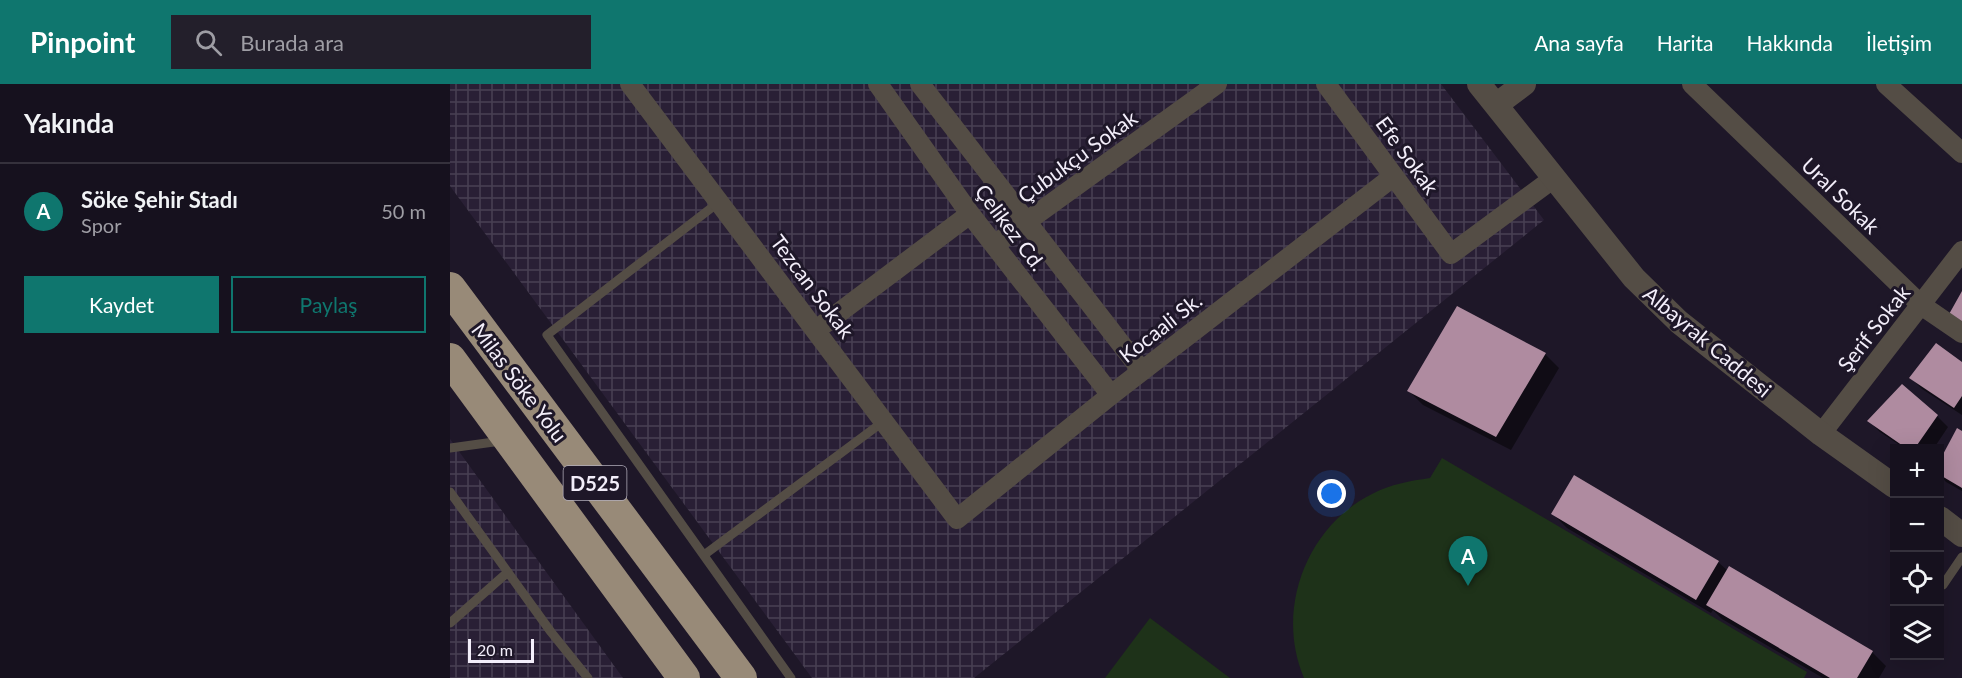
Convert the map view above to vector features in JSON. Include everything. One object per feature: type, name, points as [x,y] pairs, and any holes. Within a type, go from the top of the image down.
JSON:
[{"type":"highway","name":"Milas Söke Yolu","points":[[450,288],[741,678]]},
{"type":"highway","name":"Milas Söke Yolu","points":[[450,359],[684,678]]},
{"type":"street","name":"Tezcan Sokak","points":[[630,84],[957,519]]},
{"type":"street","name":"Çelikez Cd.","points":[[878,84],[970,214],[1111,395]]},
{"type":"street","name":"Çubukçu Sokak","points":[[994,245],[1217,84]]},
{"type":"street","name":"Efe Sokak","points":[[1326,84],[1451,254],[1554,178]]},
{"type":"street","name":"Albayrak Caddesi","points":[[1479,84],[1634,278],[1679,322],[1821,434],[1890,483]]},
{"type":"street","points":[[1496,105],[1524,84]]},
{"type":"street","name":"Ural Sokak","points":[[1692,84],[1921,305],[1962,333]]},
{"type":"street","points":[[1886,84],[1962,153]]},
{"type":"street","points":[[898,111],[927,86],[1142,371]]},
{"type":"street","name":"Kocaali Sk.","points":[[957,519],[1111,395],[1394,176]]},
{"type":"street","points":[[816,330],[970,214]]},
{"type":"street","name":"Şerif Sokak","points":[[1821,434],[1962,251]]},
{"type":"street","points":[[1944,521],[1962,535]]},
{"type":"lane","points":[[719,202],[547,335],[791,678]]},
{"type":"lane","points":[[704,555],[884,421]]},
{"type":"lane","points":[[450,448],[509,440]]},
{"type":"lane","points":[[450,492],[551,632],[588,678]]},
{"type":"lane","points":[[1944,584],[1962,557]]},
{"type":"lane","points":[[450,623],[508,572]]},
{"type":"shaded area","points":[[450,84],[1441,84],[1544,220],[974,678],[812,678],[450,186]]},
{"type":"shaded area","points":[[450,439],[623,678],[450,678]]},
{"type":"green space","points":[[1442,458],[1807,672],[1804,678],[1304,678],[1296,652],[1293,625],[1295,599],[1302,573],[1314,549],[1329,527],[1349,509],[1386,488],[1430,478]]},
{"type":"green space","points":[[1150,618],[1230,678],[1105,678]]},
{"type":"building","points":[[1962,291],[1962,324],[1948,316]]},
{"type":"building","points":[[1457,306],[1546,353],[1496,437],[1407,391]]},
{"type":"building","points":[[1936,343],[1962,362],[1962,396],[1954,408],[1909,378]]},
{"type":"building","points":[[1902,384],[1938,415],[1918,444],[1900,444],[1867,421]]},
{"type":"building","points":[[1957,428],[1962,431],[1962,488],[1944,477],[1944,452]]},
{"type":"building","points":[[1574,475],[1719,561],[1696,600],[1551,514]]},
{"type":"building","points":[[1729,566],[1873,651],[1857,678],[1830,678],[1706,605]]},
{"type":"place","name":"Söke Şehir Stadı","points":[[1468,586]]}]
